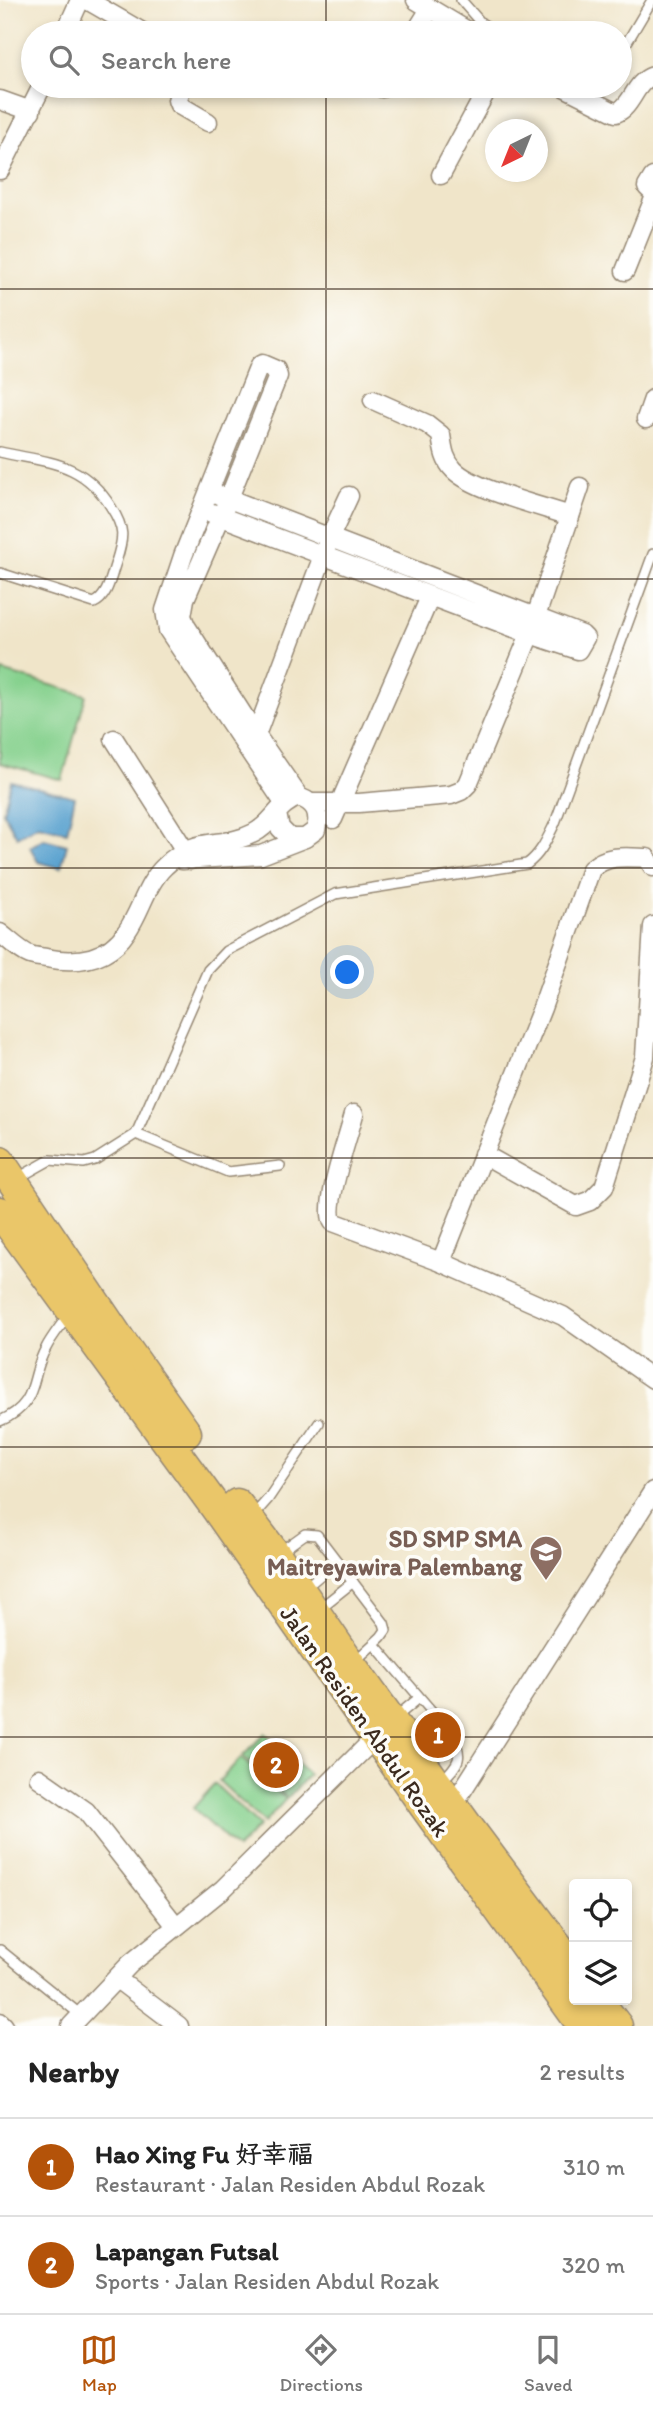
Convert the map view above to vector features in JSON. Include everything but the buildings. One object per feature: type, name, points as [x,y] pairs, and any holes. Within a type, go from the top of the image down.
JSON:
[{"type":"highway","name":"Jalan Residen Abdul Rozak","points":[[7,1171],[120,1340],[276,1555],[351,1665],[391,1732],[583,2026]]},
{"type":"highway","name":"Jalan Residen Abdul Rozak","points":[[0,1212],[216,1508],[391,1732],[445,1795],[569,1961]]},
{"type":"highway","points":[[601,2005],[617,2026]]},
{"type":"street","points":[[70,21],[80,0]]},
{"type":"street","points":[[87,0],[123,21]]},
{"type":"street","points":[[418,21],[423,4],[451,21]]},
{"type":"street","points":[[632,94],[638,85],[653,76]]},
{"type":"street","points":[[0,170],[37,98]]},
{"type":"street","points":[[178,98],[179,105],[208,122]]},
{"type":"street","points":[[441,175],[483,98]]},
{"type":"street","points":[[586,98],[616,113],[622,110],[630,98]]},
{"type":"street","points":[[0,100],[31,111]]},
{"type":"street","points":[[653,177],[647,187],[653,193]]},
{"type":"street","points":[[625,271],[653,201]]},
{"type":"street","points":[[264,364],[276,370],[278,376],[221,517],[185,599],[173,617],[183,556],[259,366],[264,364]]},
{"type":"street","points":[[373,400],[434,429],[441,435],[444,457],[454,471],[477,485],[570,516]]},
{"type":"street","points":[[646,419],[653,400]]},
{"type":"street","points":[[183,857],[261,855],[310,834],[336,811],[359,803],[451,795],[461,791],[468,784],[533,626],[580,487]]},
{"type":"street","points":[[209,492],[330,537],[533,626]]},
{"type":"street","points":[[256,735],[330,537],[349,496]]},
{"type":"street","points":[[201,510],[430,597],[533,626]]},
{"type":"street","points":[[336,811],[430,597]]},
{"type":"street","points":[[173,617],[186,626],[208,674],[293,804],[318,816],[310,834]]},
{"type":"street","points":[[208,674],[256,735],[293,804]]},
{"type":"street","points":[[114,739],[183,857]]},
{"type":"street","points":[[0,933],[30,956],[82,962],[104,954],[117,944],[128,931],[153,880],[202,844],[245,836],[261,829],[293,804],[336,811]]},
{"type":"street","points":[[293,804],[280,828],[290,838],[310,834]]},
{"type":"street","points":[[441,1262],[542,1008],[591,869],[603,859],[619,856],[646,858],[653,867]]},
{"type":"street","points":[[483,1154],[576,1206],[590,1201],[604,1187],[645,1057],[653,926]]},
{"type":"street","points":[[354,1114],[337,1173],[330,1217],[333,1222],[441,1262],[563,1316],[653,1379]]},
{"type":"street","points":[[445,1795],[653,1491]]},
{"type":"street","points":[[76,2021],[130,1964],[223,1889],[391,1732]]},
{"type":"street","points":[[38,1778],[86,1811],[176,1926]]},
{"type":"street","points":[[117,1979],[179,2026]]},
{"type":"street","points":[[0,2022],[4,2026]]},
{"type":"lane","points":[[461,0],[479,21]]},
{"type":"lane","points":[[632,34],[652,0]]},
{"type":"lane","points":[[0,452],[62,466],[86,476],[121,523],[123,541],[104,597],[94,603],[0,573]]},
{"type":"lane","points":[[7,1171],[50,1160],[84,1163],[95,1160],[136,1134],[208,970],[226,951],[335,894],[527,864],[533,860],[555,824],[653,554]]},
{"type":"lane","points":[[136,1134],[228,1172],[280,1166]]},
{"type":"lane","points":[[0,1421],[26,1402],[34,1386],[44,1350],[71,1311]]},
{"type":"lane","points":[[249,1521],[268,1499],[319,1423]]},
{"type":"lane","points":[[276,1555],[305,1534],[317,1535],[384,1623],[384,1634],[351,1665]]},
{"type":"lane","points":[[308,1602],[337,1561]]},
{"type":"lane","points":[[308,1602],[353,1582]]},
{"type":"lane","points":[[374,1644],[452,1735],[459,1748],[460,1757],[445,1795]]},
{"type":"lane","points":[[391,1732],[419,1698]]},
{"type":"lane","points":[[391,1732],[436,1716]]},
{"type":"lane","points":[[0,1950],[76,2021]]},
{"type":"green space","points":[[2,671],[86,695],[62,780],[0,763]]},
{"type":"green space","points":[[265,1733],[309,1775],[287,1798],[243,1756]]},
{"type":"green space","points":[[241,1758],[286,1799],[264,1823],[219,1781]]},
{"type":"green space","points":[[215,1784],[259,1826],[237,1849],[193,1808]]},
{"type":"water","points":[[11,781],[75,797],[67,832],[38,825],[17,837],[3,812]]},
{"type":"water","points":[[44,839],[67,845],[61,868],[38,862],[30,847]]},
{"type":"place","name":"SD SMP SMA Maitreyawira Palembang","points":[[546,1582]]},
{"type":"place","name":"Hao Xing Fu 好幸福","points":[[438,1735]]},
{"type":"place","name":"Lapangan Futsal","points":[[276,1765]]}]
